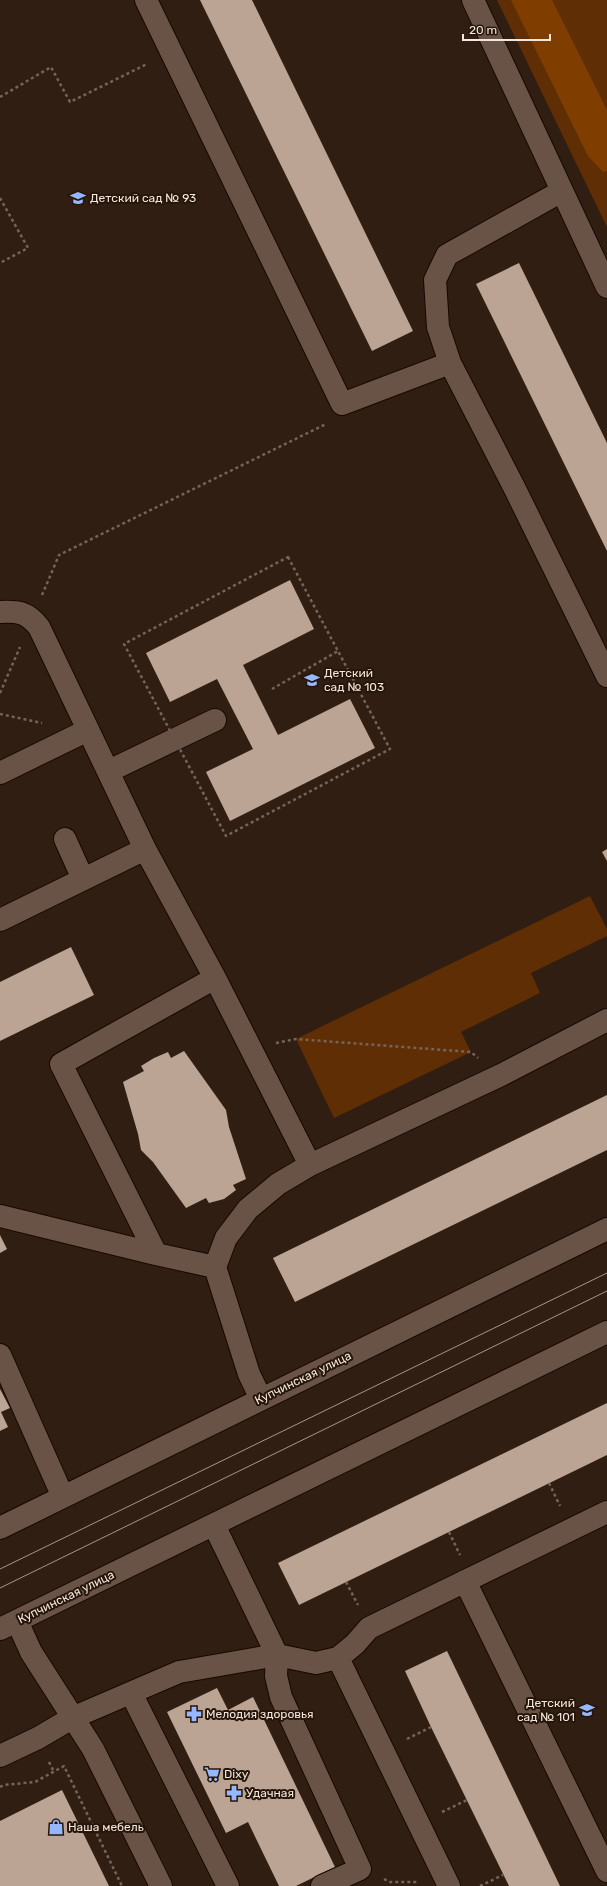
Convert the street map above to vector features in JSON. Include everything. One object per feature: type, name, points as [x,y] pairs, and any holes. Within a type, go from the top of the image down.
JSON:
[{"type":"street","points":[[146,0],[342,404],[450,363]]},
{"type":"street","points":[[473,0],[607,287]]},
{"type":"street","points":[[562,191],[447,255],[435,280],[438,327],[450,363],[514,487],[607,676]]},
{"type":"street","points":[[0,612],[18,611],[32,619],[39,627],[145,849],[215,978],[310,1165]]},
{"type":"street","points":[[109,771],[215,720]]},
{"type":"street","points":[[0,773],[88,730]]},
{"type":"street","points":[[65,839],[83,879]]},
{"type":"street","points":[[0,920],[145,849]]},
{"type":"street","points":[[156,1254],[61,1064],[215,978]]},
{"type":"street","points":[[261,1399],[249,1374],[215,1267],[226,1238],[248,1208],[278,1184],[310,1165],[501,1074],[607,1020]]},
{"type":"street","points":[[0,1216],[215,1267]]},
{"type":"street","name":"Купчинская улица","points":[[0,1528],[607,1229]]},
{"type":"street","name":"Купчинская улица","points":[[8,1625],[607,1332]]},
{"type":"street","points":[[0,1355],[63,1497]]},
{"type":"street","points":[[0,1756],[38,1738],[72,1718],[179,1672],[277,1655],[316,1663],[338,1658],[369,1628],[607,1512]]},
{"type":"street","points":[[214,1525],[277,1655],[276,1676],[281,1697],[360,1869],[322,1886]]},
{"type":"street","points":[[466,1581],[607,1870]]},
{"type":"street","points":[[8,1625],[31,1652],[92,1749],[162,1886]]},
{"type":"street","points":[[338,1658],[446,1880]]},
{"type":"street","points":[[130,1693],[228,1886]]},
{"type":"path","points":[[0,97],[51,67],[70,102],[171,52]]},
{"type":"path","points":[[0,198],[28,248],[0,263]]},
{"type":"path","points":[[0,692],[59,555],[335,419],[342,404]]},
{"type":"path","points":[[288,557],[338,651],[390,749],[226,836],[124,644],[288,557]]},
{"type":"path","points":[[272,689],[338,651]]},
{"type":"path","points":[[250,1048],[296,1039],[471,1052],[501,1074]]},
{"type":"path","points":[[48,1759],[54,1772]]},
{"type":"path","points":[[0,1786],[4,1784],[34,1782],[64,1766],[122,1886]]},
{"type":"path","points":[[360,1869],[390,1882],[446,1880]]},
{"type":"path","points":[[480,1886],[503,1875]]},
{"type":"shaded area","points":[[497,0],[607,0],[607,227]]},
{"type":"shaded area","points":[[511,0],[552,0],[607,110],[607,171],[603,172],[588,156]]},
{"type":"shaded area","points":[[590,896],[607,929],[607,936],[531,973],[540,993],[461,1032],[471,1052],[334,1118],[296,1039]]},
{"type":"building","points":[[200,0],[252,0],[413,331],[372,351]]},
{"type":"building","points":[[519,263],[607,443],[607,551],[476,284]]},
{"type":"building","points":[[290,580],[314,629],[243,665],[278,735],[350,699],[375,748],[230,821],[206,772],[253,749],[217,679],[170,702],[146,653]]},
{"type":"building","points":[[607,849],[607,861],[602,852]]},
{"type":"building","points":[[71,947],[94,995],[0,1041],[0,982]]},
{"type":"building","points":[[184,1051],[226,1110],[229,1127],[246,1179],[233,1185],[236,1190],[224,1199],[209,1203],[206,1198],[186,1208],[153,1162],[141,1150],[123,1082],[144,1071],[141,1066],[154,1058],[168,1052],[171,1058]]},
{"type":"building","points":[[607,1095],[607,1150],[295,1302],[273,1258]]},
{"type":"building","points":[[0,1235],[7,1249],[0,1253]]},
{"type":"building","points":[[0,1389],[10,1408],[1,1412],[8,1427],[0,1431]]},
{"type":"building","points":[[607,1403],[607,1455],[299,1605],[278,1563]]},
{"type":"building","points":[[447,1651],[560,1886],[509,1886],[431,1727],[405,1671]]},
{"type":"building","points":[[217,1688],[228,1710],[253,1697],[335,1867],[296,1886],[279,1886],[248,1822],[226,1833],[167,1712]]},
{"type":"building","points":[[62,1790],[109,1886],[0,1886],[0,1821]]},
{"type":"tram line","points":[[0,1569],[607,1273]]},
{"type":"tram line","points":[[0,1588],[607,1291]]},
{"type":"place","name":"Детский сад № 93","points":[[78,198]]},
{"type":"place","name":"Детский сад № 103","points":[[312,680]]},
{"type":"place","name":"Детский сад № 101","points":[[587,1710]]},
{"type":"place","name":"Мелодия здоровья","points":[[194,1714]]},
{"type":"place","name":"Dixy","points":[[212,1774]]},
{"type":"place","name":"Удачная","points":[[234,1793]]},
{"type":"place","name":"Наша мебель","points":[[56,1827]]}]
